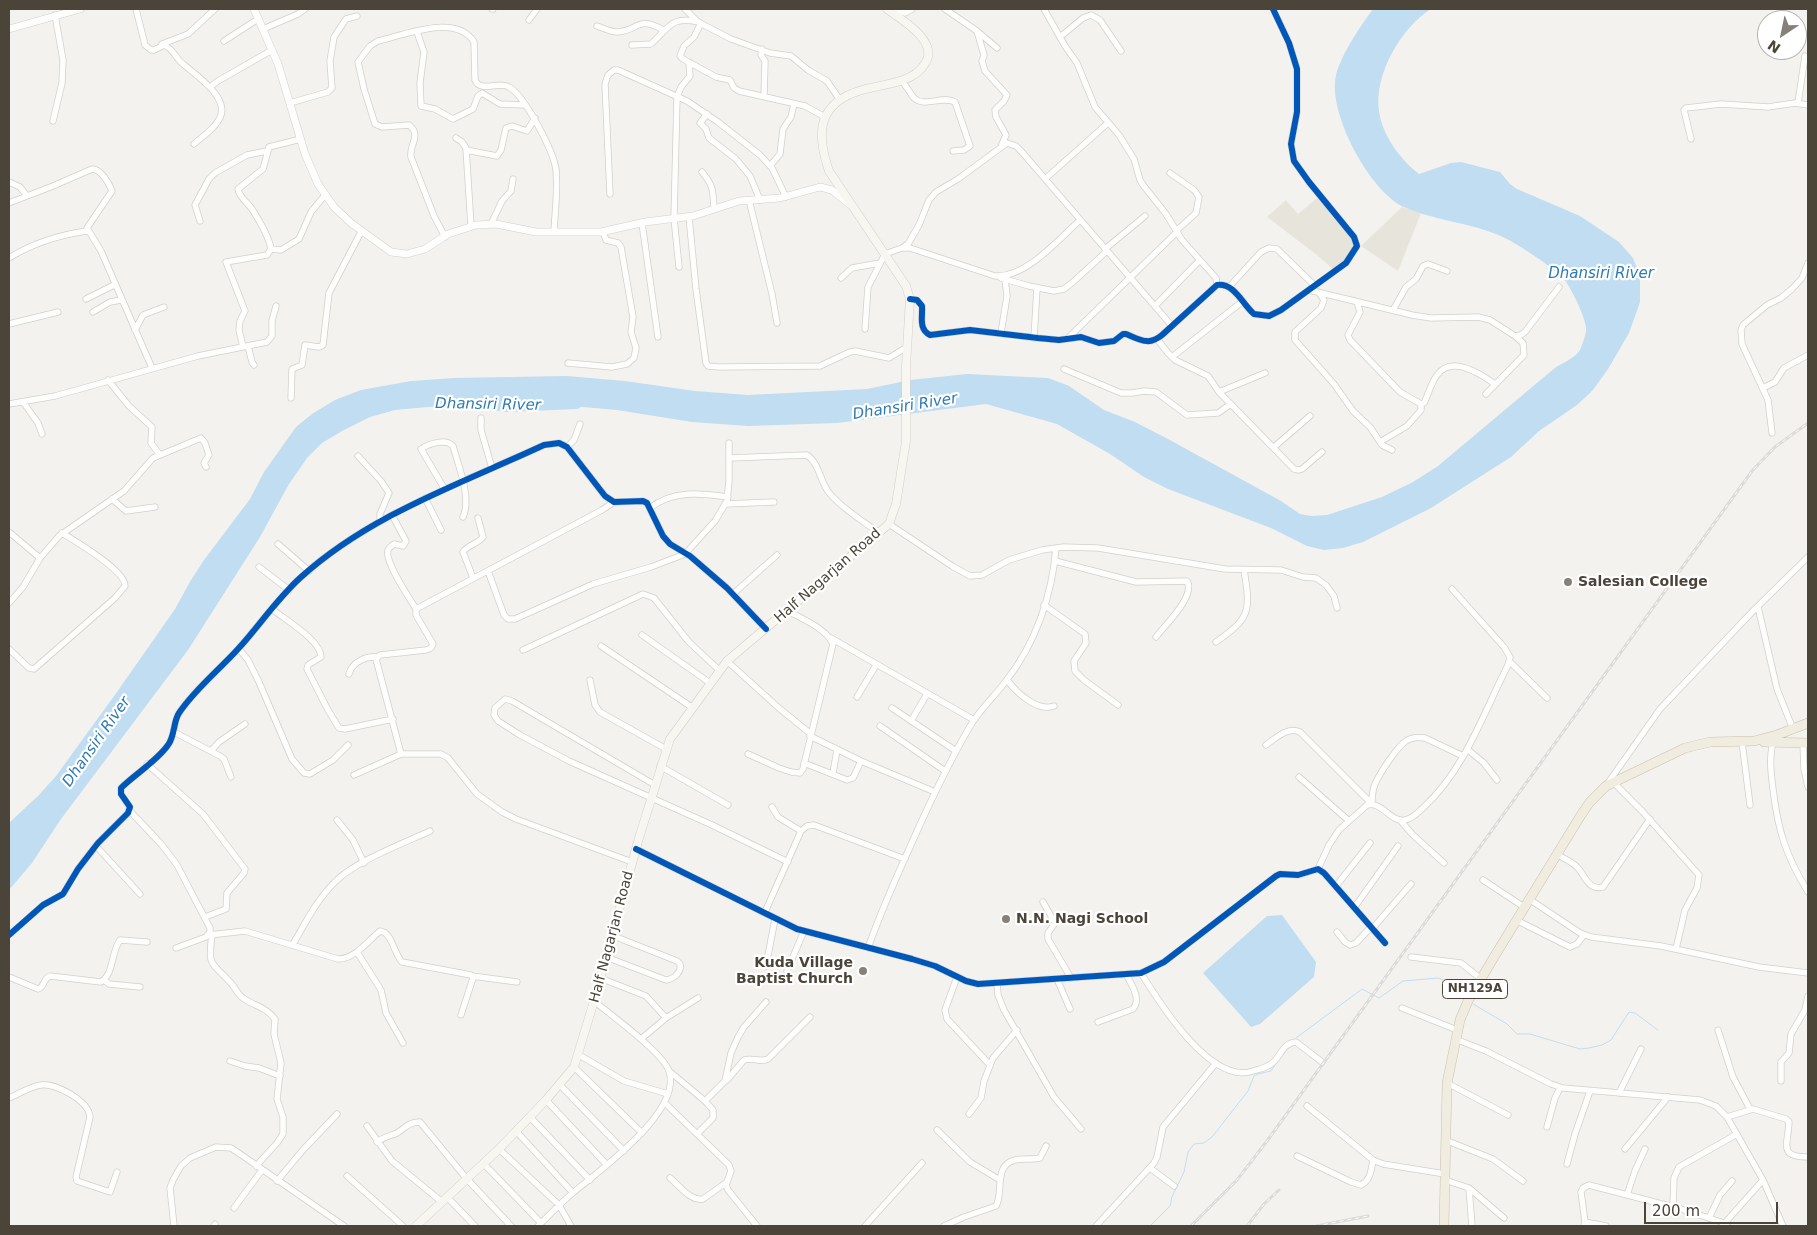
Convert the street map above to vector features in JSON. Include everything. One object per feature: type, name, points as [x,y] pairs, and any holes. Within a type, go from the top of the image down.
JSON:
[{"type":"highway","name":"NH129A","points":[[1444,1226],[1447,1083],[1456,1035],[1468,1001],[1556,854],[1586,808],[1610,784],[1694,745],[1710,742],[1754,741],[1769,738],[1808,723]]},
{"type":"highway","name":"NH129A","points":[[1754,741],[1806,743]]},
{"type":"main road","points":[[887,9],[914,29],[925,42],[928,48],[928,58],[923,67],[910,77],[852,93],[835,103],[825,118],[820,134],[822,151],[829,171],[906,286],[910,299]]},
{"type":"main road","name":"Half Nagarjan Road","points":[[416,1226],[499,1149],[546,1100],[574,1067],[660,766],[670,739],[727,661],[889,524],[896,504],[906,441],[906,366],[910,299]]},
{"type":"street","points":[[9,29],[80,9]]},
{"type":"street","points":[[136,9],[146,45],[151,50],[164,45],[170,48],[180,62],[210,87],[219,98],[222,114],[215,124],[194,144]]},
{"type":"street","points":[[160,47],[164,42],[188,34],[215,9]]},
{"type":"street","points":[[254,9],[278,64],[305,154],[318,184],[338,211],[362,232],[391,252],[399,254],[428,248],[445,237],[471,226],[491,224],[536,232],[603,232],[642,223],[688,217],[739,201],[786,197],[820,187],[828,188],[853,207]]},
{"type":"street","points":[[263,29],[298,14],[305,9]]},
{"type":"street","points":[[529,20],[537,9]]},
{"type":"street","points":[[685,9],[699,22],[728,38],[791,56],[808,70],[827,81],[840,100]]},
{"type":"street","points":[[895,9],[905,13],[912,9]]},
{"type":"street","points":[[945,9],[978,31],[998,48]]},
{"type":"street","points":[[1044,9],[1077,63],[1095,107],[1129,150],[1134,159],[1140,180],[1177,232],[1216,278],[1217,284]]},
{"type":"street","points":[[910,299],[917,300],[922,306],[923,328],[926,333],[944,334],[965,330],[1059,340],[1085,337],[1099,343],[1114,341],[1123,334],[1148,342],[1158,338],[1217,284],[1224,284],[1230,287],[1254,314],[1268,316],[1281,310],[1346,263],[1357,244],[1351,232],[1294,161],[1291,144],[1297,112],[1297,68],[1289,43],[1273,9]]},
{"type":"street","points":[[53,121],[62,83],[63,60],[55,15]]},
{"type":"street","points":[[1060,37],[1083,18],[1091,15],[1100,20],[1121,51]]},
{"type":"street","points":[[290,103],[328,92],[332,88],[330,61],[334,37],[346,18],[358,16]]},
{"type":"street","points":[[224,41],[258,19]]},
{"type":"street","points":[[632,45],[651,44],[668,26],[683,20],[699,22]]},
{"type":"street","points":[[699,22],[694,37],[684,46],[680,53],[681,57],[716,77],[730,80],[736,90],[808,108],[825,118]]},
{"type":"street","points":[[597,26],[618,32],[644,23],[663,30]]},
{"type":"street","points":[[445,237],[434,216],[411,157],[410,153],[416,141],[414,131],[409,125],[382,127],[375,124],[358,67],[359,59],[374,43],[445,26],[466,34],[474,42],[476,84],[480,86],[507,86],[514,91],[535,118],[556,167],[554,232]]},
{"type":"street","points":[[978,31],[984,56],[982,61],[985,71],[1007,95],[995,110],[996,116],[1006,135],[1001,146]]},
{"type":"street","points":[[417,32],[424,52],[420,83],[421,106],[435,109],[453,119],[473,109],[478,96],[482,93],[500,104],[525,105]]},
{"type":"street","points":[[762,49],[761,55],[765,61],[764,96]]},
{"type":"street","points":[[210,87],[218,80],[272,50]]},
{"type":"street","points":[[1798,103],[1804,60]]},
{"type":"street","points":[[678,267],[674,218],[676,96],[689,78],[688,62]]},
{"type":"street","points":[[610,194],[605,84],[608,75],[614,70],[618,70],[676,96],[707,114],[755,151],[770,166],[776,173],[786,197]]},
{"type":"street","points":[[902,80],[918,100],[926,102],[950,100],[955,102],[970,143],[968,149],[953,151]]},
{"type":"street","points":[[1691,139],[1686,125],[1686,108],[1721,104],[1768,108],[1798,103],[1808,105]]},
{"type":"street","points":[[770,166],[780,154],[783,129],[791,117],[794,104]]},
{"type":"street","points":[[707,114],[700,123],[706,129],[709,138],[736,159],[750,176],[760,200]]},
{"type":"street","points":[[466,150],[498,156],[506,128],[512,126],[527,131],[535,118]]},
{"type":"street","points":[[1045,179],[1108,123]]},
{"type":"street","points":[[456,138],[462,142],[466,150],[471,226]]},
{"type":"street","points":[[272,249],[257,218],[238,191],[263,169],[267,152],[272,145],[301,139]]},
{"type":"street","points":[[902,248],[912,239],[931,196],[1006,142],[1016,146],[1172,326]]},
{"type":"street","points":[[200,221],[195,205],[212,176],[218,170],[247,154],[267,152]]},
{"type":"street","points":[[9,203],[92,168],[97,169],[112,191],[88,225],[88,231],[100,252],[152,368]]},
{"type":"street","points":[[702,172],[711,184],[714,209]]},
{"type":"street","points":[[1068,338],[1196,212],[1199,197],[1194,190],[1170,173]]},
{"type":"street","points":[[491,224],[502,201],[511,191],[513,179]]},
{"type":"street","points":[[9,182],[20,187],[27,196]]},
{"type":"street","points":[[272,249],[281,250],[299,239],[312,212],[325,195]]},
{"type":"street","points":[[749,200],[772,294],[776,323]]},
{"type":"street","points":[[865,329],[867,293],[885,254],[902,248],[910,248],[994,276],[1054,292],[1064,289],[1145,216]]},
{"type":"street","points":[[688,217],[696,289],[706,363],[708,366],[719,368],[820,366],[850,352],[861,352],[889,358],[907,347]]},
{"type":"street","points":[[994,276],[1008,276],[1030,264],[1080,220]]},
{"type":"street","points":[[642,223],[658,337]]},
{"type":"street","points":[[9,258],[59,236],[88,231]]},
{"type":"street","points":[[291,398],[292,369],[302,365],[306,345],[319,347],[323,345],[329,293],[362,232]]},
{"type":"street","points":[[568,363],[612,367],[627,364],[634,358],[636,348],[631,332],[633,318],[621,247],[618,243],[606,240],[603,232]]},
{"type":"street","points":[[1230,287],[1261,252],[1269,248],[1277,249],[1315,286]]},
{"type":"street","points":[[254,365],[239,330],[239,324],[244,311],[226,262],[267,255],[272,249]]},
{"type":"street","points":[[1154,306],[1200,260]]},
{"type":"street","points":[[841,278],[852,268],[880,263]]},
{"type":"street","points":[[1772,434],[1769,403],[1742,344],[1742,329],[1743,325],[1767,305],[1778,300],[1792,289],[1802,278],[1808,263]]},
{"type":"street","points":[[1393,310],[1406,287],[1416,280],[1423,266],[1428,264],[1447,271]]},
{"type":"street","points":[[1001,333],[1007,296],[1005,279]]},
{"type":"street","points":[[86,299],[114,285]]},
{"type":"street","points":[[1515,336],[1525,332],[1558,287]]},
{"type":"street","points":[[1034,338],[1037,288]]},
{"type":"street","points":[[1309,290],[1431,318],[1478,317],[1490,320],[1523,343],[1524,355],[1486,394]]},
{"type":"street","points":[[1320,293],[1324,300],[1322,306],[1294,332],[1295,340],[1334,384],[1353,411],[1370,428],[1380,442],[1392,450]]},
{"type":"street","points":[[93,312],[110,302],[121,300]]},
{"type":"street","points":[[1172,357],[1243,301]]},
{"type":"street","points":[[1357,302],[1360,312],[1348,334],[1350,340],[1400,392],[1421,404]]},
{"type":"street","points":[[9,404],[55,396],[152,368],[270,340],[276,306]]},
{"type":"street","points":[[135,330],[143,315],[164,307]]},
{"type":"street","points":[[9,324],[58,312]]},
{"type":"street","points":[[1158,338],[1172,357],[1208,376],[1218,392],[1292,467],[1297,470],[1302,469],[1322,452]]},
{"type":"street","points":[[1763,388],[1777,380],[1784,368],[1808,355]]},
{"type":"street","points":[[1380,442],[1407,426],[1421,410],[1421,404],[1426,399],[1438,372],[1447,367],[1452,366],[1475,371],[1495,384]]},
{"type":"street","points":[[1064,369],[1121,393],[1156,392],[1187,415],[1218,413],[1231,404]]},
{"type":"street","points":[[1218,392],[1265,373]]},
{"type":"street","points":[[108,380],[131,408],[152,427],[151,443],[160,455]]},
{"type":"street","points":[[23,402],[38,423],[42,434]]},
{"type":"street","points":[[1274,447],[1310,416]]},
{"type":"street","points":[[482,418],[481,430],[492,468]]},
{"type":"street","points":[[567,447],[574,440],[580,424]]},
{"type":"street","points":[[9,604],[23,587],[40,558],[62,533],[128,486],[152,458],[201,438],[205,442],[209,455],[204,463],[206,467]]},
{"type":"street","points":[[444,488],[421,451],[424,447],[445,442],[451,444],[463,481],[466,507],[464,516]]},
{"type":"street","points":[[256,1166],[283,1134],[283,1117],[277,1099],[281,1063],[274,1034],[275,1019],[263,1007],[241,997],[232,984],[215,968],[210,955],[210,928],[205,917],[177,864],[129,810],[129,805],[121,794],[120,788],[168,746],[179,714],[191,698],[239,649],[289,590],[309,571],[335,551],[380,521],[444,488],[549,443],[559,443],[567,447],[605,496],[614,502]]},
{"type":"street","points":[[488,571],[504,615],[508,619],[516,620],[594,584],[606,582],[685,554],[715,521],[728,497],[729,444]]},
{"type":"street","points":[[729,458],[807,454],[814,461],[830,493],[843,506],[879,532]]},
{"type":"street","points":[[358,456],[382,481],[389,493],[380,514],[380,521]]},
{"type":"street","points":[[650,508],[664,498],[690,494],[702,493],[728,497]]},
{"type":"street","points":[[425,498],[441,530]]},
{"type":"street","points":[[112,499],[126,511],[154,507]]},
{"type":"street","points":[[416,609],[614,502],[643,501],[647,503],[663,536],[670,544],[733,594],[766,629]]},
{"type":"street","points":[[725,504],[774,502]]},
{"type":"street","points":[[350,674],[352,667],[368,657],[426,650],[431,648],[433,644],[389,561],[387,552],[389,548],[394,544],[403,546],[406,541],[392,515]]},
{"type":"street","points":[[473,578],[463,552],[465,548],[479,542],[483,537],[478,518]]},
{"type":"street","points":[[889,524],[970,576],[982,575],[1021,555],[1042,550],[1098,548],[1225,569],[1281,570],[1316,578],[1326,585],[1334,596],[1337,608]]},
{"type":"street","points":[[9,532],[40,558]]},
{"type":"street","points":[[9,649],[29,668],[34,669],[115,598],[125,586],[124,579],[102,559],[62,533]]},
{"type":"street","points":[[278,544],[309,571]]},
{"type":"street","points":[[868,948],[905,859],[946,770],[974,720],[985,704],[1007,680],[1037,630],[1055,562],[1056,548]]},
{"type":"street","points":[[733,594],[777,555]]},
{"type":"street","points":[[1676,949],[1685,910],[1696,888],[1699,875],[1650,819],[1610,784],[1660,709],[1808,557]]},
{"type":"street","points":[[1055,562],[1136,582],[1187,581],[1189,590],[1186,598],[1156,637]]},
{"type":"street","points":[[259,566],[289,590]]},
{"type":"street","points":[[1216,642],[1235,628],[1245,616],[1248,595],[1244,570]]},
{"type":"street","points":[[1400,820],[1408,819],[1418,813],[1450,779],[1467,749],[1510,657],[1504,647],[1452,589]]},
{"type":"street","points":[[523,650],[644,594],[654,598],[689,642],[720,671]]},
{"type":"street","points":[[1044,605],[1085,634],[1086,643],[1074,661],[1075,671],[1118,705]]},
{"type":"street","points":[[1758,607],[1778,689],[1793,729]]},
{"type":"street","points":[[272,610],[313,641],[321,653],[320,657],[308,666],[307,669],[339,728],[345,729],[393,719]]},
{"type":"street","points":[[788,611],[876,665],[974,720]]},
{"type":"street","points":[[642,634],[710,683]]},
{"type":"street","points":[[748,754],[791,772],[800,773],[833,644],[830,638]]},
{"type":"street","points":[[601,646],[693,708]]},
{"type":"street","points":[[239,649],[248,660],[259,682],[292,759],[304,773],[310,774],[333,760],[348,745]]},
{"type":"street","points":[[377,657],[400,754]]},
{"type":"street","points":[[727,661],[810,735],[861,761],[935,792]]},
{"type":"street","points":[[1509,661],[1547,698]]},
{"type":"street","points":[[857,697],[876,665]]},
{"type":"street","points":[[590,680],[595,705],[600,712],[666,748]]},
{"type":"street","points":[[1007,680],[1017,691],[1041,707],[1048,708],[1054,706]]},
{"type":"street","points":[[911,721],[928,694]]},
{"type":"street","points":[[655,785],[512,701],[505,700],[495,708],[495,718],[520,735],[584,768],[712,825],[788,862]]},
{"type":"street","points":[[892,708],[956,752]]},
{"type":"street","points":[[211,751],[219,742],[245,724]]},
{"type":"street","points":[[880,726],[946,770]]},
{"type":"street","points":[[1266,745],[1287,731],[1300,732],[1372,804],[1400,820],[1412,834],[1444,863]]},
{"type":"street","points":[[174,732],[222,757],[231,778]]},
{"type":"street","points":[[1372,804],[1372,795],[1377,780],[1397,751],[1411,738],[1425,738],[1463,756]]},
{"type":"street","points":[[1742,742],[1750,805]]},
{"type":"street","points":[[1772,742],[1770,754],[1772,781],[1779,828],[1788,854],[1808,892]]},
{"type":"street","points":[[1806,743],[1804,769],[1808,786]]},
{"type":"street","points":[[1467,749],[1484,763],[1497,780]]},
{"type":"street","points":[[833,773],[838,750]]},
{"type":"street","points":[[354,775],[400,754],[444,755],[473,791],[502,812],[516,819],[632,862]]},
{"type":"street","points":[[804,763],[847,780],[853,778],[861,761]]},
{"type":"street","points":[[147,764],[203,814],[245,868],[244,873],[226,893],[226,909],[205,917]]},
{"type":"street","points":[[660,766],[728,805]]},
{"type":"street","points":[[1299,777],[1348,820]]},
{"type":"street","points":[[636,849],[765,912],[775,919],[804,931],[935,966],[957,977],[978,984],[997,983],[1126,974],[1141,972],[1164,962],[1276,876],[1280,874],[1298,875],[1318,869],[1329,845],[1339,830],[1367,805],[1372,804]]},
{"type":"street","points":[[772,807],[778,817],[802,831]]},
{"type":"street","points":[[9,935],[37,910],[63,894],[78,869],[96,846],[129,810]]},
{"type":"street","points":[[1556,854],[1575,865],[1591,886],[1603,887],[1650,819]]},
{"type":"street","points":[[337,820],[353,840],[364,863]]},
{"type":"street","points":[[765,912],[802,831],[807,826],[814,825],[905,859]]},
{"type":"street","points":[[293,944],[314,908],[342,876],[364,863],[430,831]]},
{"type":"street","points":[[1336,886],[1370,843]]},
{"type":"street","points":[[96,846],[140,894]]},
{"type":"street","points":[[1354,908],[1398,846]]},
{"type":"street","points":[[1318,869],[1336,886],[1385,943]]},
{"type":"street","points":[[1482,880],[1524,907]]},
{"type":"street","points":[[1337,932],[1350,945],[1356,943],[1411,884]]},
{"type":"street","points":[[1529,899],[1584,935],[1676,949],[1759,967],[1808,973]]},
{"type":"street","points":[[1043,902],[1054,923],[1047,936],[1071,978]]},
{"type":"street","points":[[766,966],[775,919]]},
{"type":"street","points":[[1516,920],[1570,947],[1577,944],[1584,935]]},
{"type":"street","points":[[176,948],[210,935],[245,930],[338,958],[345,958],[357,952],[380,931],[383,931],[387,934],[398,958],[402,962],[470,974],[472,976],[517,982]]},
{"type":"street","points":[[787,971],[804,931]]},
{"type":"street","points":[[606,957],[666,980],[678,974],[681,968],[677,961],[611,936]]},
{"type":"street","points":[[9,977],[38,989],[46,978],[50,976],[101,982],[107,976],[120,940],[147,942]]},
{"type":"street","points":[[357,952],[380,990],[386,1013],[403,1043]]},
{"type":"street","points":[[1411,957],[1461,963],[1481,979]]},
{"type":"street","points":[[1141,972],[1157,1000],[1178,1028],[1216,1063],[1236,1073],[1251,1072],[1271,1064],[1286,1045],[1296,1042],[1322,1062]]},
{"type":"street","points":[[1098,1022],[1133,1008],[1136,1005],[1137,998],[1126,974]]},
{"type":"street","points":[[461,1015],[472,976]]},
{"type":"street","points":[[957,977],[945,1010],[947,1019],[990,1066]]},
{"type":"street","points":[[600,978],[646,996],[666,1018]]},
{"type":"street","points":[[1057,979],[1070,1009]]},
{"type":"street","points":[[104,980],[110,984],[140,987]]},
{"type":"street","points":[[997,983],[999,1000],[1054,1097],[1081,1129]]},
{"type":"street","points":[[1781,1081],[1780,1062],[1789,1053],[1791,1034],[1806,1010],[1808,996]]},
{"type":"street","points":[[641,1039],[666,1018],[698,998]]},
{"type":"street","points":[[484,1164],[539,1225],[559,1205],[624,1151],[654,1120],[665,1103],[671,1083],[667,1065],[641,1039],[594,1002]]},
{"type":"street","points":[[725,1081],[731,1053],[738,1037],[744,1027],[766,1002]]},
{"type":"street","points":[[1402,1008],[1560,1088],[1706,1101],[1716,1106],[1727,1117],[1763,1180],[1783,1226]]},
{"type":"street","points":[[705,1101],[744,1060],[753,1059],[764,1062],[810,1017]]},
{"type":"street","points":[[969,1114],[981,1098],[990,1066],[1001,1047],[1016,1030]]},
{"type":"street","points":[[1718,1030],[1733,1077],[1750,1109]]},
{"type":"street","points":[[1619,1093],[1641,1049]]},
{"type":"street","points":[[579,1054],[624,1080],[668,1094]]},
{"type":"street","points":[[230,1061],[259,1068],[280,1076]]},
{"type":"street","points":[[1096,1226],[1150,1168],[1157,1157],[1163,1127],[1216,1063]]},
{"type":"street","points":[[574,1067],[642,1133]]},
{"type":"street","points":[[669,1071],[713,1110],[713,1118],[696,1134]]},
{"type":"street","points":[[1447,1083],[1508,1115]]},
{"type":"street","points":[[9,1098],[43,1084],[54,1086],[81,1100],[88,1107],[90,1116],[76,1177],[77,1180],[110,1192],[117,1172]]},
{"type":"street","points":[[560,1084],[624,1151]]},
{"type":"street","points":[[1546,1127],[1560,1088]]},
{"type":"street","points":[[1567,1164],[1590,1091]]},
{"type":"street","points":[[1626,1149],[1668,1097]]},
{"type":"street","points":[[546,1100],[607,1165]]},
{"type":"street","points":[[665,1103],[729,1165],[731,1172],[727,1182],[728,1190],[757,1226]]},
{"type":"street","points":[[1308,1106],[1373,1160],[1445,1177],[1469,1188],[1504,1218]]},
{"type":"street","points":[[1727,1117],[1750,1109],[1761,1110],[1788,1120],[1787,1150],[1789,1154],[1794,1157],[1808,1157]]},
{"type":"street","points":[[277,1181],[302,1150],[337,1114]]},
{"type":"street","points":[[530,1117],[590,1180]]},
{"type":"street","points":[[377,1142],[385,1136],[396,1133],[410,1123],[420,1122],[466,1178],[511,1226]]},
{"type":"street","points":[[367,1126],[392,1161],[445,1200],[475,1226]]},
{"type":"street","points":[[516,1130],[573,1193]]},
{"type":"street","points":[[937,1130],[970,1162],[1000,1180]]},
{"type":"street","points":[[1673,1207],[1674,1178],[1679,1167],[1737,1134]]},
{"type":"street","points":[[1445,1140],[1494,1159],[1523,1181]]},
{"type":"street","points":[[174,1226],[170,1188],[177,1172],[190,1158],[223,1146],[231,1148],[344,1226]]},
{"type":"street","points":[[944,1226],[996,1206],[1000,1199],[1000,1180],[1009,1162],[1017,1159],[1040,1158],[1046,1146]]},
{"type":"street","points":[[499,1149],[559,1205],[571,1226]]},
{"type":"street","points":[[1627,1195],[1635,1171],[1646,1149]]},
{"type":"street","points":[[1297,1156],[1351,1182],[1361,1184],[1368,1181],[1370,1177],[1373,1160]]},
{"type":"street","points":[[865,1226],[922,1163]]},
{"type":"street","points":[[1150,1168],[1174,1186]]},
{"type":"street","points":[[234,1208],[262,1170]]},
{"type":"street","points":[[347,1176],[404,1226]]},
{"type":"street","points":[[670,1178],[691,1197],[700,1200],[703,1200],[727,1182]]},
{"type":"street","points":[[1606,1226],[1584,1224],[1582,1192],[1586,1186],[1589,1185],[1673,1207],[1726,1225],[1763,1180]]},
{"type":"street","points":[[1709,1218],[1718,1198],[1732,1181]]},
{"type":"street","points":[[1469,1188],[1472,1226]]},
{"type":"shaded area","points":[[1317,198],[1349,233],[1354,242],[1354,247],[1347,261],[1335,271],[1267,217],[1286,200],[1298,214]]},
{"type":"shaded area","points":[[1402,207],[1421,213],[1398,271],[1361,246]]},
{"type":"water","name":"Dhansiri River","points":[[1373,9],[1431,9],[1410,28],[1392,53],[1385,67],[1379,97],[1379,111],[1388,138],[1412,168],[1419,174],[1451,163],[1461,162],[1500,172],[1517,189],[1580,216],[1619,242],[1633,258],[1640,275],[1640,302],[1629,333],[1608,369],[1593,390],[1577,405],[1539,431],[1511,457],[1431,508],[1363,542],[1343,548],[1324,550],[1307,546],[1271,528],[1168,489],[1144,477],[1110,454],[1057,424],[986,404],[837,423],[748,426],[692,422],[617,410],[537,403],[427,407],[395,410],[370,417],[322,443],[307,458],[289,484],[260,537],[188,650],[61,819],[32,863],[9,890],[9,823],[56,776],[117,692],[175,609],[204,560],[250,499],[264,472],[296,427],[312,414],[335,400],[361,390],[411,381],[454,378],[567,376],[625,381],[695,391],[748,395],[867,389],[910,380],[967,374],[1048,378],[1069,386],[1104,410],[1135,422],[1168,439],[1281,501],[1300,514],[1311,516],[1327,515],[1382,497],[1413,482],[1438,466],[1556,367],[1575,355],[1581,348],[1586,328],[1580,309],[1569,286],[1562,277],[1544,263],[1515,243],[1497,234],[1404,207],[1391,199],[1365,168],[1345,129],[1338,109],[1335,91],[1336,75],[1342,58]]},
{"type":"water","points":[[1282,915],[1316,962],[1314,977],[1260,1024],[1251,1027],[1203,973],[1267,916]]},
{"type":"waterway","name":"Dhansiri River","points":[[471,403],[507,408],[577,405]]},
{"type":"waterway","points":[[1296,1038],[1362,989],[1379,998],[1403,981],[1438,978],[1449,982],[1465,999]]},
{"type":"waterway","points":[[1473,1004],[1507,1024],[1517,1034],[1530,1034],[1580,1049],[1602,1045],[1611,1040],[1629,1012],[1635,1013],[1658,1030]]},
{"type":"waterway","points":[[1150,1226],[1170,1206],[1172,1197],[1184,1172],[1188,1152],[1194,1144],[1204,1143],[1212,1137],[1248,1091],[1254,1076],[1271,1071],[1280,1058]]},
{"type":"railway","points":[[1191,1226],[1237,1180],[1267,1141],[1752,471],[1775,447],[1808,423]]},
{"type":"railway","points":[[1247,1226],[1264,1204],[1279,1190]]},
{"type":"railway","points":[[1316,1226],[1368,1216]]},
{"type":"cycle path","points":[[910,299],[917,300],[922,306],[922,326],[930,335],[970,330],[1059,340],[1081,337],[1099,343],[1114,341],[1123,334],[1126,334],[1149,341],[1162,335],[1217,285],[1229,287],[1254,314],[1269,316],[1281,310],[1346,263],[1357,246],[1354,237],[1294,161],[1291,144],[1297,112],[1297,69],[1289,43],[1273,9]]},
{"type":"cycle path","points":[[9,935],[43,905],[63,894],[78,869],[98,843],[128,813],[130,807],[121,794],[121,788],[163,751],[172,737],[177,717],[185,704],[238,649],[300,578],[355,536],[416,502],[544,445],[559,443],[567,447],[605,496],[614,502],[643,501],[647,503],[663,536],[670,544],[690,556],[727,588],[766,629]]},
{"type":"cycle path","points":[[636,849],[797,929],[912,959],[935,966],[966,981],[978,984],[1141,973],[1164,962],[1276,876],[1280,874],[1298,875],[1318,869],[1324,873],[1385,943]]},
{"type":"place","name":"Salesian College","points":[[1568,582]]},
{"type":"place","name":"N.N. Nagi School","points":[[1006,919]]},
{"type":"place","name":"Kuda Village Baptist Church","points":[[863,971]]}]
